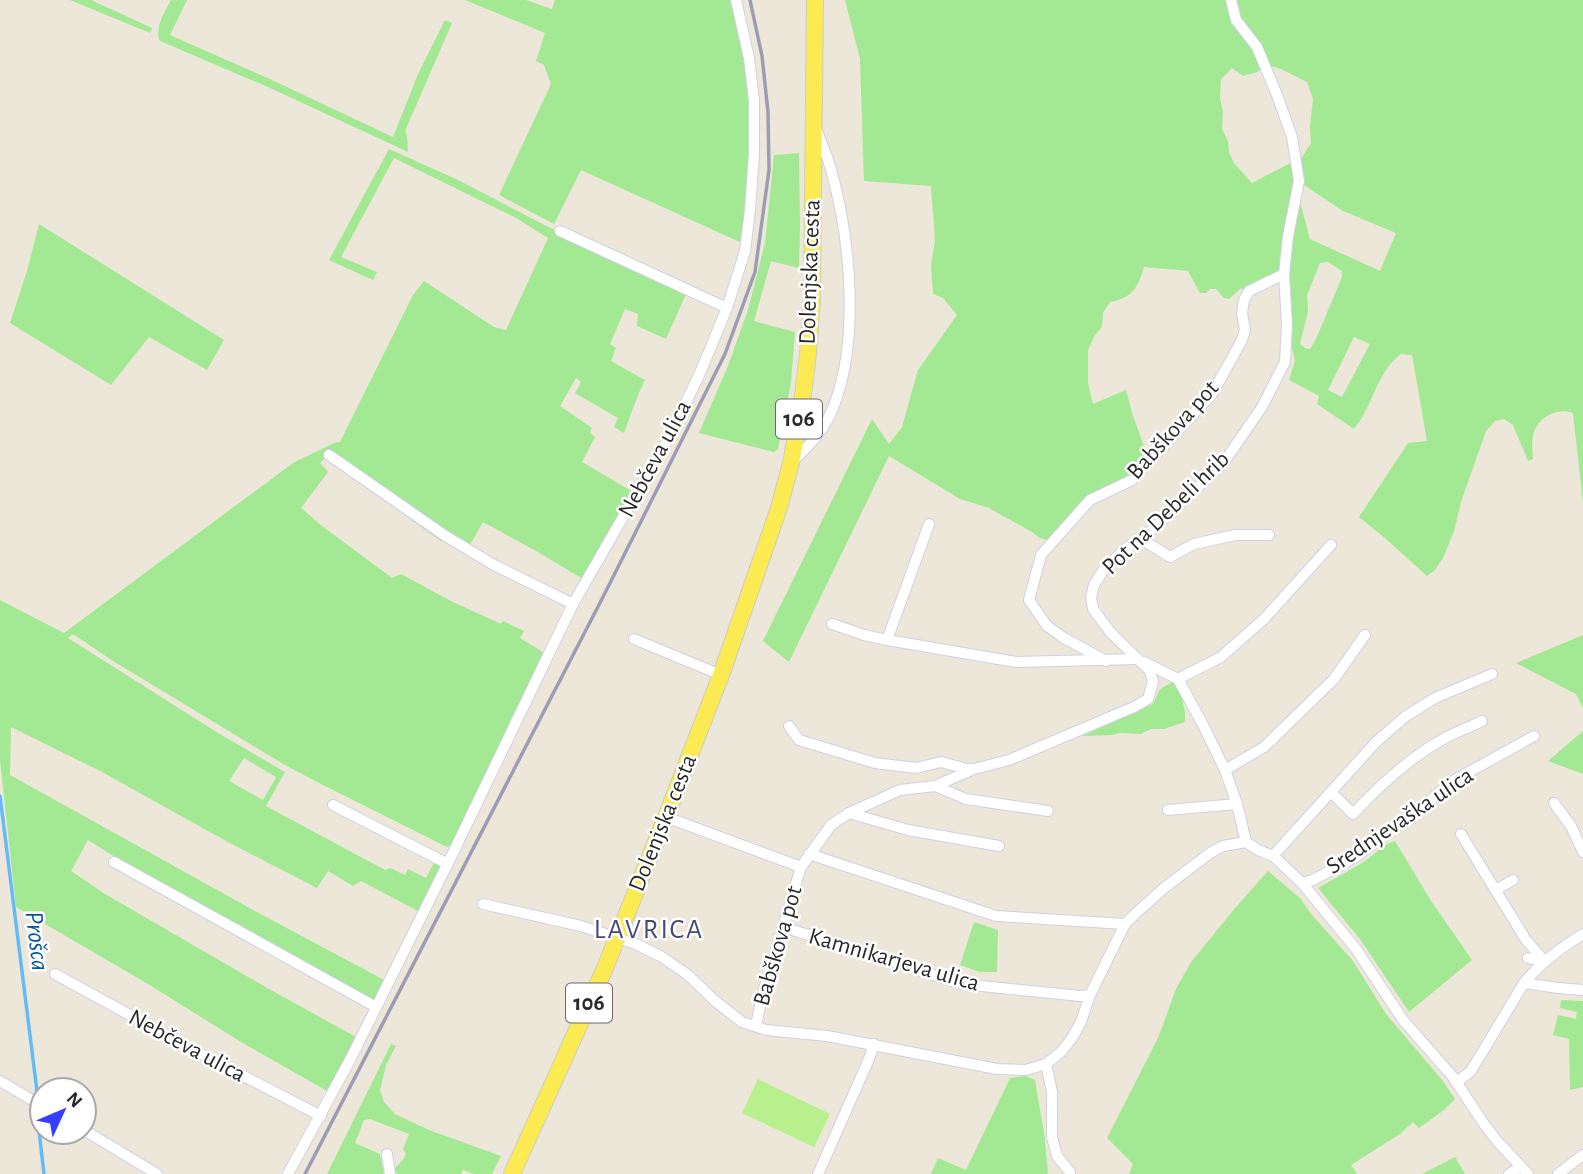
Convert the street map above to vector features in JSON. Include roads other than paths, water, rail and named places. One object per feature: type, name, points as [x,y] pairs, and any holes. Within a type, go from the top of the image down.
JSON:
[{"type":"main road","name":"Dolenjska cesta","points":[[512,1174],[583,1016],[666,817],[721,675],[779,508],[791,463],[802,402],[812,299],[815,0]]},
{"type":"street","name":"Nebčeva ulica","points":[[288,1174],[321,1116],[376,1007],[573,604],[672,432],[727,308],[745,251],[753,175],[754,100],[749,58],[736,0]]},
{"type":"street","name":"Pot na Debeli hrib","points":[[1138,659],[1111,633],[1093,609],[1091,597],[1094,585],[1104,569],[1126,548],[1141,539],[1224,462],[1262,407],[1285,362],[1287,324],[1284,274],[1288,236],[1299,181],[1292,137],[1277,95],[1257,47],[1236,20],[1231,0]]},
{"type":"street","name":"Dolenjska cesta","points":[[791,463],[817,437],[828,418],[842,380],[848,349],[850,313],[847,253],[839,201],[830,164],[813,122]]},
{"type":"street","points":[[560,231],[727,308]]},
{"type":"street","name":"Babškova pot","points":[[1106,661],[1047,626],[1029,600],[1041,555],[1090,500],[1132,480],[1212,394],[1242,340],[1245,330],[1242,313],[1244,300],[1250,291],[1284,274]]},
{"type":"street","points":[[329,455],[444,535],[494,565],[573,604]]},
{"type":"street","points":[[887,640],[929,524]]},
{"type":"street","points":[[1141,539],[1170,556],[1194,544],[1235,535],[1269,535]]},
{"type":"street","points":[[1178,679],[1221,657],[1264,619],[1331,545]]},
{"type":"street","points":[[483,904],[581,926],[636,944],[662,957],[742,1021],[766,1030],[827,1036],[997,1069],[1026,1070],[1046,1064],[1061,1052],[1081,1022],[1090,995],[1125,924],[1164,888],[1210,853],[1223,846],[1246,842],[1237,804],[1225,771],[1202,723],[1178,679],[1138,659],[1016,662],[887,640],[832,624]]},
{"type":"street","points":[[1225,771],[1264,747],[1334,679],[1364,635]]},
{"type":"street","points":[[634,639],[721,675]]},
{"type":"street","name":"Babškova pot","points":[[756,1026],[762,996],[801,867],[831,825],[849,813],[900,790],[935,786],[974,769],[1009,760],[1134,707],[1148,699],[1153,682],[1150,671],[1138,659]]},
{"type":"street","name":"Srednjevaška ulica","points":[[1273,856],[1376,742],[1406,716],[1435,698],[1492,674]]},
{"type":"street","name":"Srednjevaška ulica","points":[[1331,792],[1353,814],[1381,784],[1424,752],[1445,738],[1482,721]]},
{"type":"street","name":"Babškova pot","points":[[789,726],[799,740],[875,762],[916,768],[941,762],[974,769]]},
{"type":"street","name":"Srednjevaška ulica","points":[[1302,883],[1313,880],[1357,856],[1424,806],[1451,782],[1534,736]]},
{"type":"street","name":"Babškova pot","points":[[935,786],[966,799],[1048,811]]},
{"type":"street","points":[[1554,803],[1583,852]]},
{"type":"street","points":[[1168,810],[1237,804]]},
{"type":"street","points":[[333,805],[447,864]]},
{"type":"street","points":[[849,813],[908,830],[999,846]]},
{"type":"street","name":"Babškova pot","points":[[666,817],[801,867]]},
{"type":"street","name":"Srednjevaška ulica","points":[[1461,834],[1526,940],[1545,962]]},
{"type":"street","name":"Srednjevaška ulica","points":[[1246,842],[1273,856],[1293,873],[1356,949],[1403,1020],[1453,1077],[1483,1124],[1524,1170],[1509,1174]]},
{"type":"street","points":[[809,854],[996,916],[1125,924]]},
{"type":"street","points":[[114,862],[376,1007]]},
{"type":"street","points":[[1496,890],[1513,880]]},
{"type":"street","name":"Kamnikarjeva ulica","points":[[783,927],[962,985],[1090,995]]},
{"type":"street","points":[[1456,1083],[1471,1071],[1524,983],[1545,962],[1583,934]]},
{"type":"street","points":[[1528,958],[1545,962]]},
{"type":"street","name":"Nebčeva ulica","points":[[55,974],[321,1116]]},
{"type":"street","points":[[1524,983],[1583,990]]},
{"type":"street","points":[[818,1174],[874,1044]]},
{"type":"street","points":[[1046,1064],[1052,1093],[1054,1147],[1056,1156],[1070,1172]]},
{"type":"street","points":[[0,1081],[28,1098]]},
{"type":"street","points":[[98,1138],[157,1174]]},
{"type":"street","points":[[387,1154],[390,1174]]},
{"type":"street","points":[[1558,1174],[1583,1155]]},
{"type":"waterway","name":"Prošca","points":[[0,796],[35,1076]]},
{"type":"waterway","name":"Prošca","points":[[41,1146],[44,1174]]},
{"type":"railway","points":[[305,1174],[603,597],[725,354],[755,272],[769,170],[768,112],[762,56],[750,0]]},
{"type":"district","name":"LAVRICA","points":[[649,930]]}]
